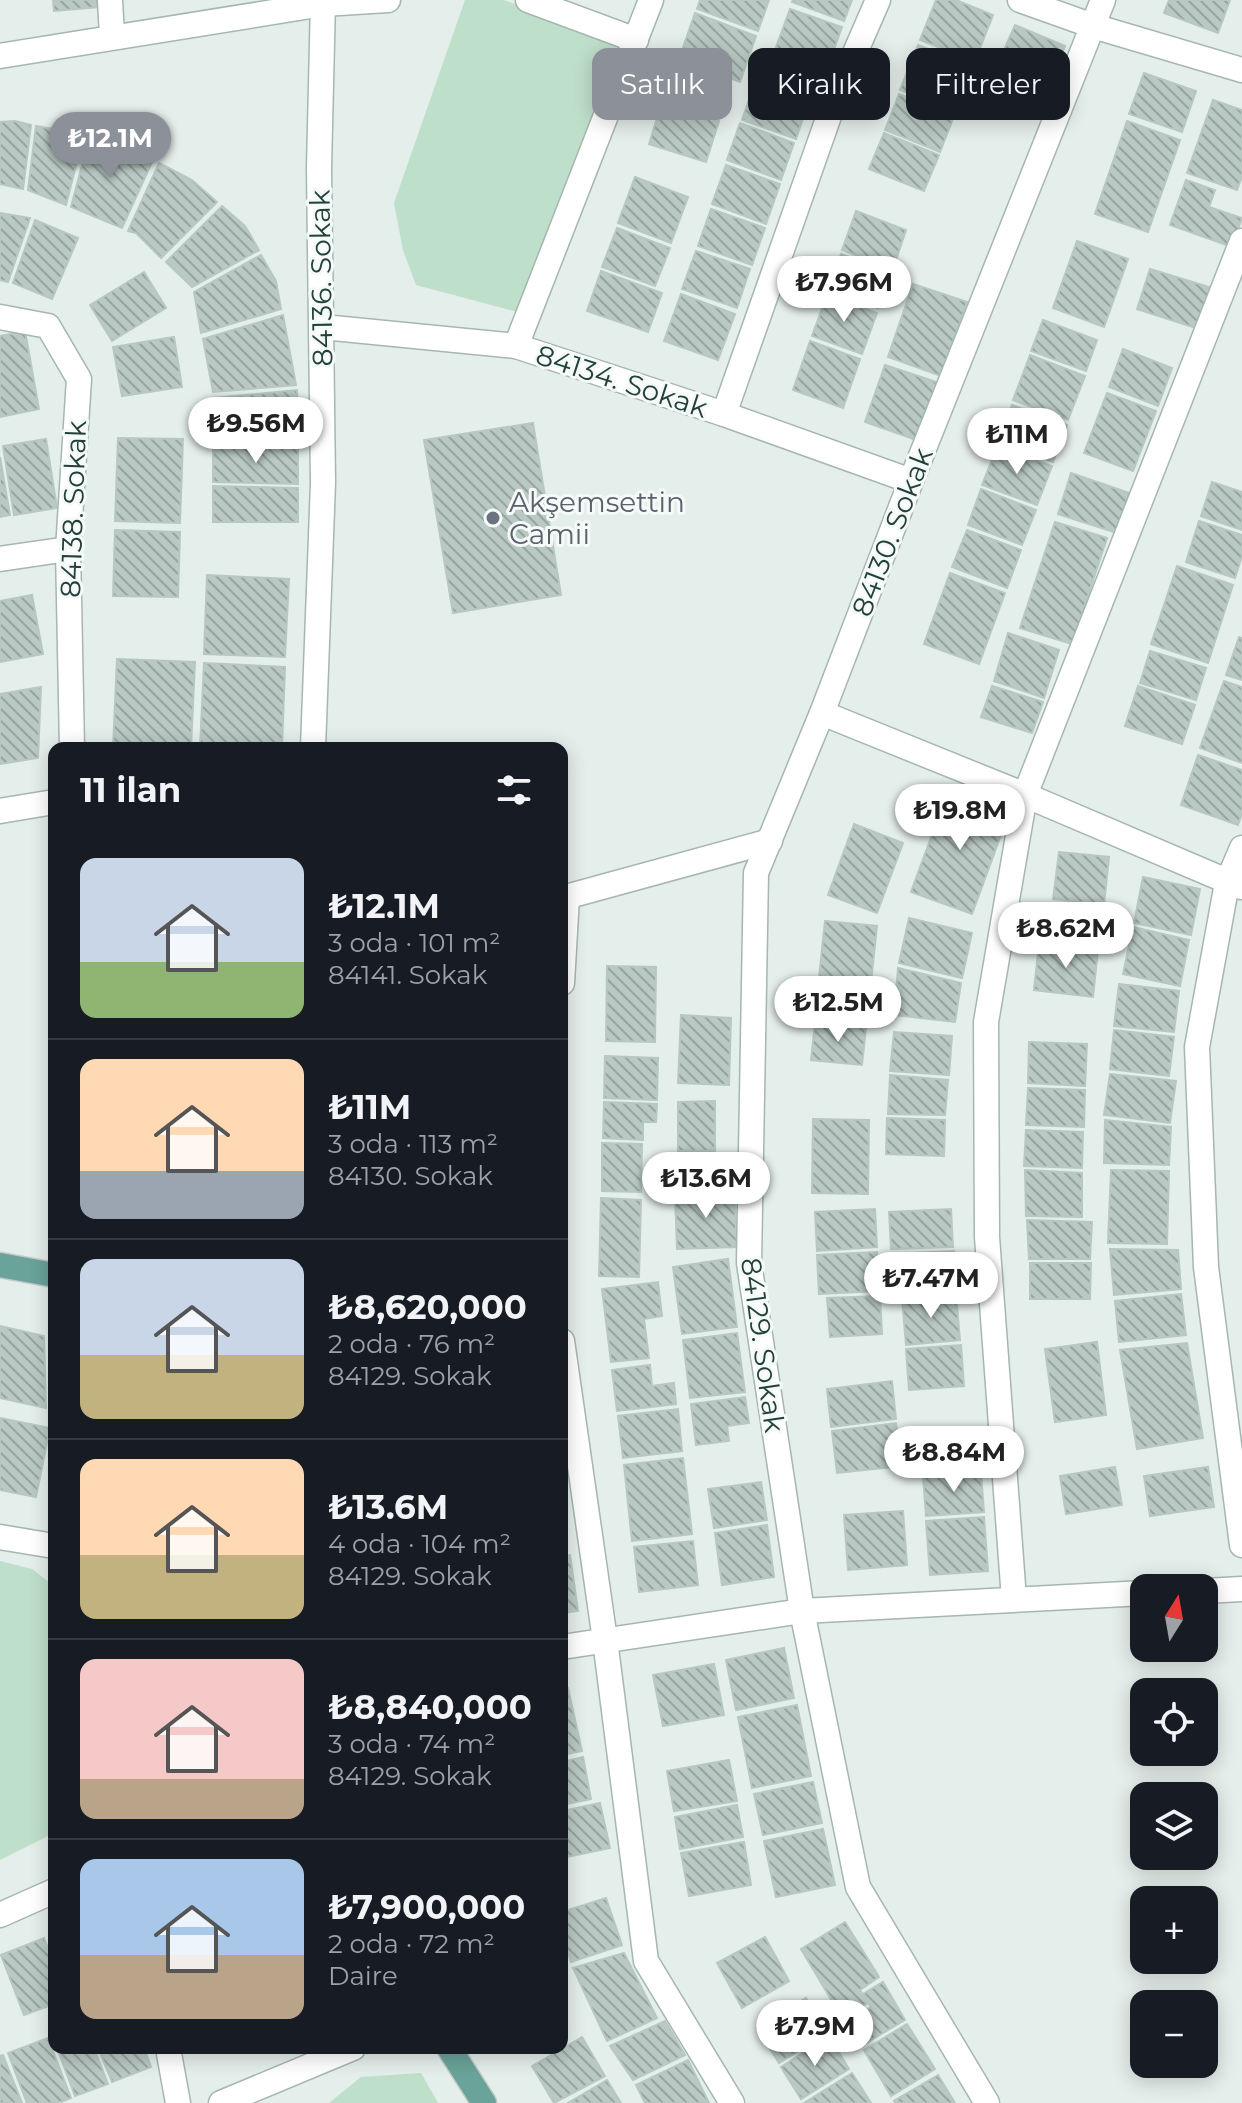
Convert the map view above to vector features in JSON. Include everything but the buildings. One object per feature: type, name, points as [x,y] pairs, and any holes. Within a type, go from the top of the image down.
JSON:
[{"type":"main road","points":[[0,1265],[48,1275]]},
{"type":"main road","points":[[453,2054],[484,2103]]},
{"type":"street","points":[[110,0],[112,36]]},
{"type":"street","points":[[0,56],[323,2],[388,0]]},
{"type":"street","points":[[528,0],[636,40]]},
{"type":"street","points":[[516,346],[651,0]]},
{"type":"street","points":[[724,414],[835,99],[878,0]]},
{"type":"street","points":[[1020,0],[1093,26],[1242,70]]},
{"type":"street","name":"84130. Sokak","points":[[770,841],[1103,0]]},
{"type":"street","name":"84136. Sokak","points":[[313,742],[323,483],[319,168],[323,2]]},
{"type":"street","points":[[1014,1599],[987,1237],[986,1022],[1025,795],[1242,243]]},
{"type":"street","name":"84138. Sokak","points":[[0,317],[48,326],[79,379],[68,549],[72,742]]},
{"type":"street","name":"84134. Sokak","points":[[323,327],[516,346],[724,414],[911,481]]},
{"type":"street","points":[[0,559],[68,549]]},
{"type":"street","points":[[822,713],[1025,795],[1234,886]]},
{"type":"street","points":[[0,811],[48,803]]},
{"type":"street","points":[[568,897],[770,841]]},
{"type":"street","name":"84129. Sokak","points":[[770,841],[756,873],[749,1263],[802,1611],[858,1887],[987,2103]]},
{"type":"street","points":[[1242,848],[1197,1047],[1206,1267],[1242,1545]]},
{"type":"street","points":[[568,1383],[646,1961],[732,2103]]},
{"type":"street","points":[[0,1537],[48,1545]]},
{"type":"street","points":[[1218,1590],[1242,1589]]},
{"type":"street","points":[[568,1646],[802,1611],[1130,1594]]},
{"type":"street","points":[[0,1915],[48,1894]]},
{"type":"street","points":[[169,2054],[178,2103]]},
{"type":"street","points":[[221,2103],[260,2096],[341,2054]]},
{"type":"green space","points":[[465,0],[504,0],[625,45],[624,48],[592,48],[592,120],[598,120],[529,315],[416,285],[403,250],[394,203]]},
{"type":"green space","points":[[0,1561],[32,1569],[48,1581],[48,1836],[0,1860]]},
{"type":"green space","points":[[421,2073],[438,2103],[329,2103],[361,2077]]},
{"type":"place","name":"Akşemsettin Camii","points":[[493,518]]}]
